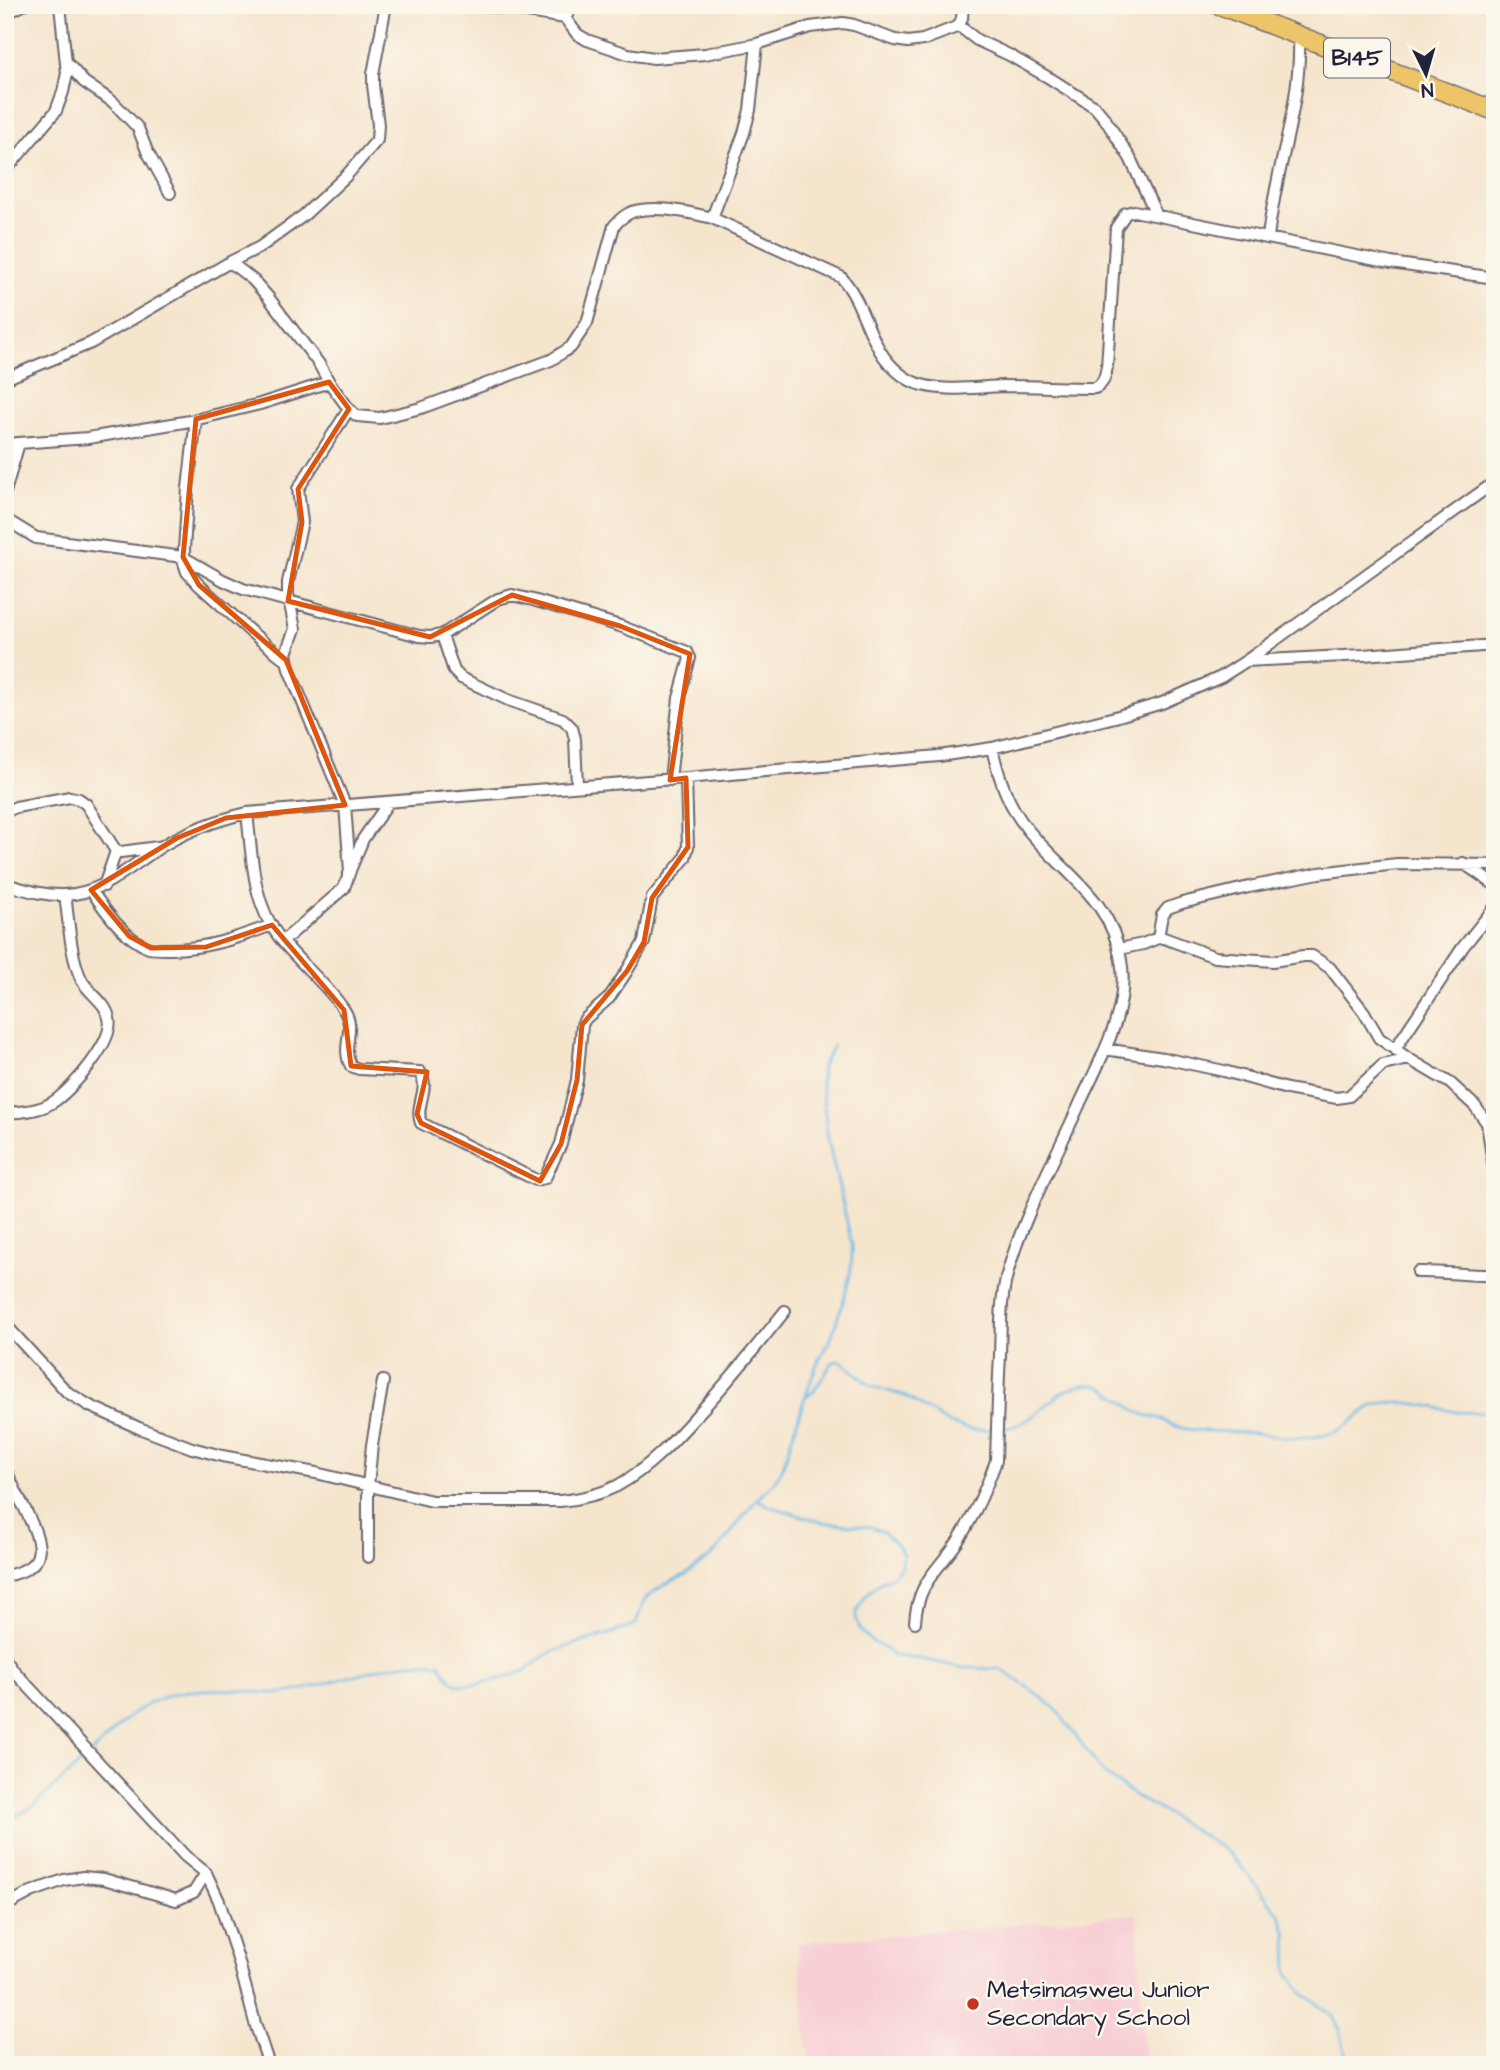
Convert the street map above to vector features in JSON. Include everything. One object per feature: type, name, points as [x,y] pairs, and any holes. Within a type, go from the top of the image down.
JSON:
[{"type":"main road","name":"B145","points":[[1219,5],[1495,111]]},
{"type":"street","points":[[5,14],[23,5]]},
{"type":"street","points":[[5,171],[56,111],[65,82],[67,63],[60,5]]},
{"type":"street","points":[[5,379],[90,343],[260,247],[303,216],[346,176],[375,143],[378,131],[373,74],[386,5]]},
{"type":"street","points":[[485,5],[565,18],[577,34],[587,40],[628,54],[654,58],[705,54],[757,44],[793,30],[843,23],[894,40],[923,40],[959,26],[963,5]]},
{"type":"street","points":[[565,18],[573,5]]},
{"type":"street","points":[[959,26],[977,40],[1041,73],[1095,107],[1129,158],[1156,214]]},
{"type":"street","points":[[1268,238],[1296,100],[1300,62],[1299,36]]},
{"type":"street","points":[[712,218],[744,134],[750,110],[757,44]]},
{"type":"street","points":[[67,63],[84,82],[113,102],[138,128],[170,193]]},
{"type":"street","points":[[230,262],[253,280],[268,297],[349,409],[357,416],[367,418],[390,416],[421,408],[551,360],[571,347],[587,323],[614,226],[623,216],[634,211],[663,210],[712,218],[841,277],[860,306],[871,337],[894,369],[923,386],[947,388],[1100,386],[1107,366],[1116,228],[1126,213],[1134,211],[1391,263],[1495,278]]},
{"type":"street","points":[[5,444],[96,437],[197,419],[260,404],[329,382]]},
{"type":"street","points":[[349,409],[298,489],[302,522],[288,582],[295,629],[286,660],[345,805],[350,871]]},
{"type":"street","points":[[197,419],[183,557],[187,572],[286,660]]},
{"type":"street","points":[[5,492],[19,443]]},
{"type":"street","points":[[5,884],[48,895],[91,891],[104,886],[161,847],[200,827],[247,813],[939,756],[992,748],[1115,717],[1162,703],[1221,677],[1495,482]]},
{"type":"street","points":[[5,519],[36,538],[183,557],[243,589],[419,636],[442,635],[498,599],[512,596],[620,626],[687,652],[690,658],[679,698],[670,780]]},
{"type":"street","points":[[442,635],[454,671],[461,678],[508,700],[563,719],[572,728],[577,786]]},
{"type":"street","points":[[1246,661],[1495,645]]},
{"type":"street","points":[[915,1622],[916,1606],[923,1587],[956,1544],[978,1504],[996,1461],[1001,1312],[1009,1269],[1032,1206],[1105,1049],[1120,1006],[1123,981],[1114,931],[1095,900],[1036,839],[1016,813],[1005,794],[992,748]]},
{"type":"street","points":[[247,813],[260,901],[283,941],[344,1010],[350,1027],[345,1052],[351,1066],[359,1069],[420,1072],[424,1084],[417,1114],[421,1123],[540,1181],[545,1178],[561,1144],[577,1080],[582,1025],[585,1019],[610,998],[627,971],[644,942],[652,898],[685,858],[688,847],[686,778]]},
{"type":"street","points":[[5,812],[16,807],[70,797],[79,799],[86,804],[116,851],[161,847]]},
{"type":"street","points":[[283,941],[344,888],[363,839],[388,803]]},
{"type":"street","points":[[104,886],[116,851]]},
{"type":"street","points":[[1463,863],[1495,886]]},
{"type":"street","points":[[1158,938],[1162,915],[1168,908],[1319,873],[1397,864],[1495,865]]},
{"type":"street","points":[[91,891],[129,936],[151,948],[206,947],[272,925]]},
{"type":"street","points":[[5,1113],[36,1110],[56,1101],[89,1067],[108,1036],[110,1019],[83,983],[76,966],[65,895]]},
{"type":"street","points":[[1395,1049],[1463,947],[1495,907]]},
{"type":"street","points":[[1119,949],[1164,938],[1215,957],[1273,961],[1312,956],[1330,968],[1364,1013],[1379,1038],[1383,1065]]},
{"type":"street","points":[[1379,1038],[1450,1083],[1475,1106],[1490,1129]]},
{"type":"street","points":[[1105,1049],[1163,1058],[1337,1098],[1349,1096],[1383,1065],[1409,1059]]},
{"type":"street","points":[[1495,1113],[1490,1129],[1495,1176]]},
{"type":"street","points":[[1418,1272],[1495,1275]]},
{"type":"street","points":[[5,1324],[67,1392],[90,1406],[139,1428],[192,1448],[432,1501],[560,1501],[580,1500],[599,1494],[645,1467],[670,1445],[733,1376],[785,1311]]},
{"type":"street","points":[[368,1557],[368,1486],[383,1381]]},
{"type":"street","points":[[5,1468],[35,1531],[39,1552],[36,1561],[28,1569],[5,1576]]},
{"type":"street","points":[[5,1658],[13,1671],[185,1856],[206,1873],[231,1936],[254,2022],[269,2065]]},
{"type":"street","points":[[5,1906],[31,1892],[64,1880],[83,1877],[104,1879],[176,1900],[194,1892],[206,1873]]},
{"type":"highlighted area","points":[[329,382],[349,409],[298,489],[302,522],[288,601],[430,637],[512,595],[620,626],[690,654],[670,780],[686,778],[688,847],[652,898],[644,942],[627,971],[582,1025],[577,1080],[561,1144],[540,1181],[421,1123],[417,1114],[427,1072],[351,1066],[344,1010],[272,925],[206,947],[151,948],[129,936],[91,890],[177,838],[226,818],[345,805],[286,660],[199,585],[183,557],[196,419]]},
{"type":"shaded area","name":"Metsimasweu Junior Secondary School","points":[[1137,1914],[1145,2065],[809,2065],[798,1943]]},
{"type":"waterway","points":[[806,1396],[842,1305],[852,1257],[852,1244],[828,1140],[821,1082],[822,1065],[833,1046]]},
{"type":"waterway","points":[[92,1753],[135,1712],[156,1700],[175,1694],[219,1690],[284,1693],[384,1667],[424,1662],[441,1664],[455,1683],[477,1684],[520,1672],[559,1650],[636,1624],[648,1596],[710,1557],[757,1499],[773,1484],[782,1469],[805,1397],[813,1392],[832,1363],[840,1360],[871,1386],[905,1396],[950,1424],[972,1430],[995,1429]]},
{"type":"waterway","points":[[1001,1429],[1026,1421],[1061,1393],[1084,1385],[1101,1387],[1138,1412],[1171,1425],[1203,1431],[1255,1433],[1287,1438],[1311,1437],[1338,1431],[1369,1408],[1388,1402],[1458,1412],[1495,1414]]},
{"type":"waterway","points":[[757,1499],[769,1506],[822,1522],[871,1527],[883,1532],[899,1547],[903,1555],[901,1567],[892,1577],[881,1582],[865,1596],[857,1611],[856,1619],[861,1631],[871,1641],[893,1656],[964,1668],[1000,1669],[1056,1709],[1104,1774],[1225,1850],[1281,1916],[1287,1934],[1288,1973],[1303,1993],[1332,2015],[1340,2030],[1348,2065]]},
{"type":"waterway","points":[[5,1823],[33,1806],[87,1757]]},
{"type":"place","name":"Metsimasweu Junior Secondary School","points":[[973,2004]]}]
